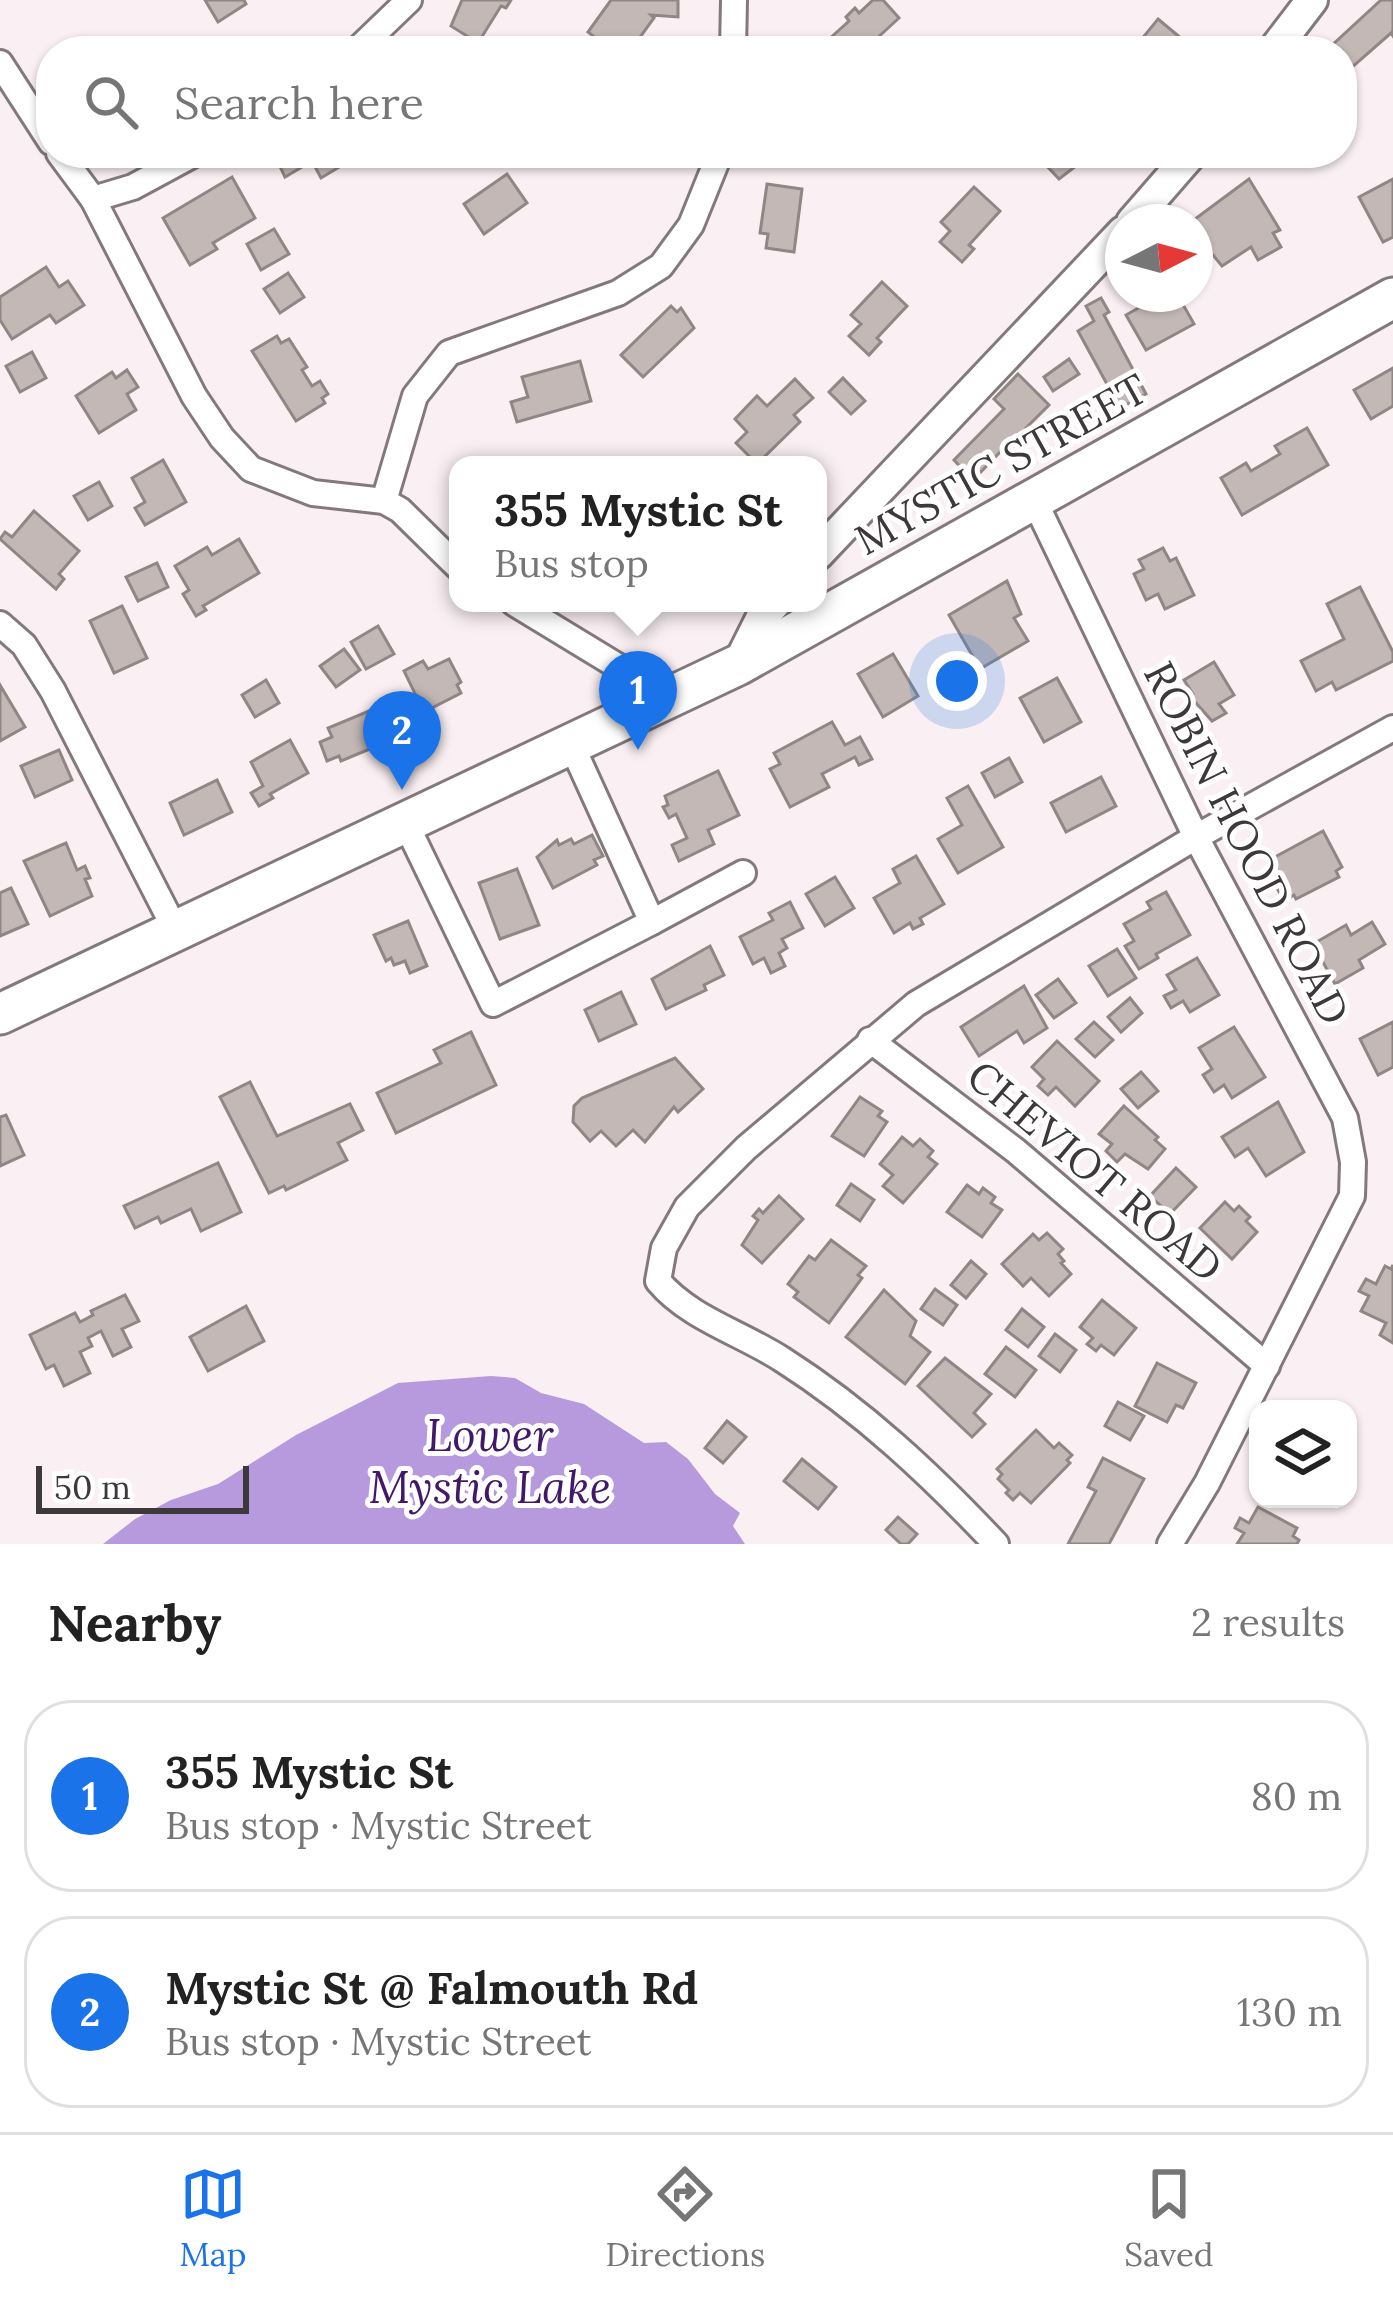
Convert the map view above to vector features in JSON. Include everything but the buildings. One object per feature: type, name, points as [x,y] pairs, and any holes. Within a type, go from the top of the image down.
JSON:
[{"type":"highway","name":"MYSTIC STREET","points":[[0,1014],[738,665],[1393,298]]},
{"type":"street","points":[[372,36],[409,0]]},
{"type":"street","points":[[733,36],[734,0]]},
{"type":"street","points":[[1284,36],[1312,0]]},
{"type":"street","points":[[0,63],[36,119]]},
{"type":"street","points":[[70,168],[93,199],[194,397],[250,470],[313,493],[384,501],[400,510],[449,558]]},
{"type":"street","points":[[93,199],[133,187],[168,168]]},
{"type":"street","points":[[384,501],[416,396],[449,353],[618,293],[661,266],[692,225],[714,168]]},
{"type":"street","points":[[1148,204],[1179,168]]},
{"type":"street","points":[[827,544],[1105,251]]},
{"type":"street","name":"ROBIN HOOD ROAD","points":[[1035,502],[1196,837],[1345,1118],[1353,1162],[1352,1196],[1207,1483],[1170,1544]]},
{"type":"street","points":[[529,612],[670,698]]},
{"type":"street","points":[[738,665],[767,612]]},
{"type":"street","points":[[0,624],[24,645],[52,691],[175,929]]},
{"type":"street","points":[[995,1544],[936,1481],[867,1420],[783,1360],[678,1305],[658,1281],[664,1248],[686,1208],[746,1148],[870,1040],[937,992],[1196,837],[1393,728]]},
{"type":"street","points":[[572,746],[652,922]]},
{"type":"street","points":[[406,824],[493,1004],[743,873]]},
{"type":"street","name":"CHEVIOT ROAD","points":[[870,1040],[1016,1151],[1267,1366]]},
{"type":"water","name":"Lower Mystic Lake","points":[[515,1378],[541,1393],[584,1404],[644,1443],[666,1442],[740,1513],[733,1526],[745,1544],[103,1544],[135,1519],[218,1484],[296,1435],[398,1383]]},
{"type":"place","name":"355 Mystic St","points":[[638,750]]},
{"type":"place","name":"Mystic St @ Falmouth Rd","points":[[402,790]]}]
